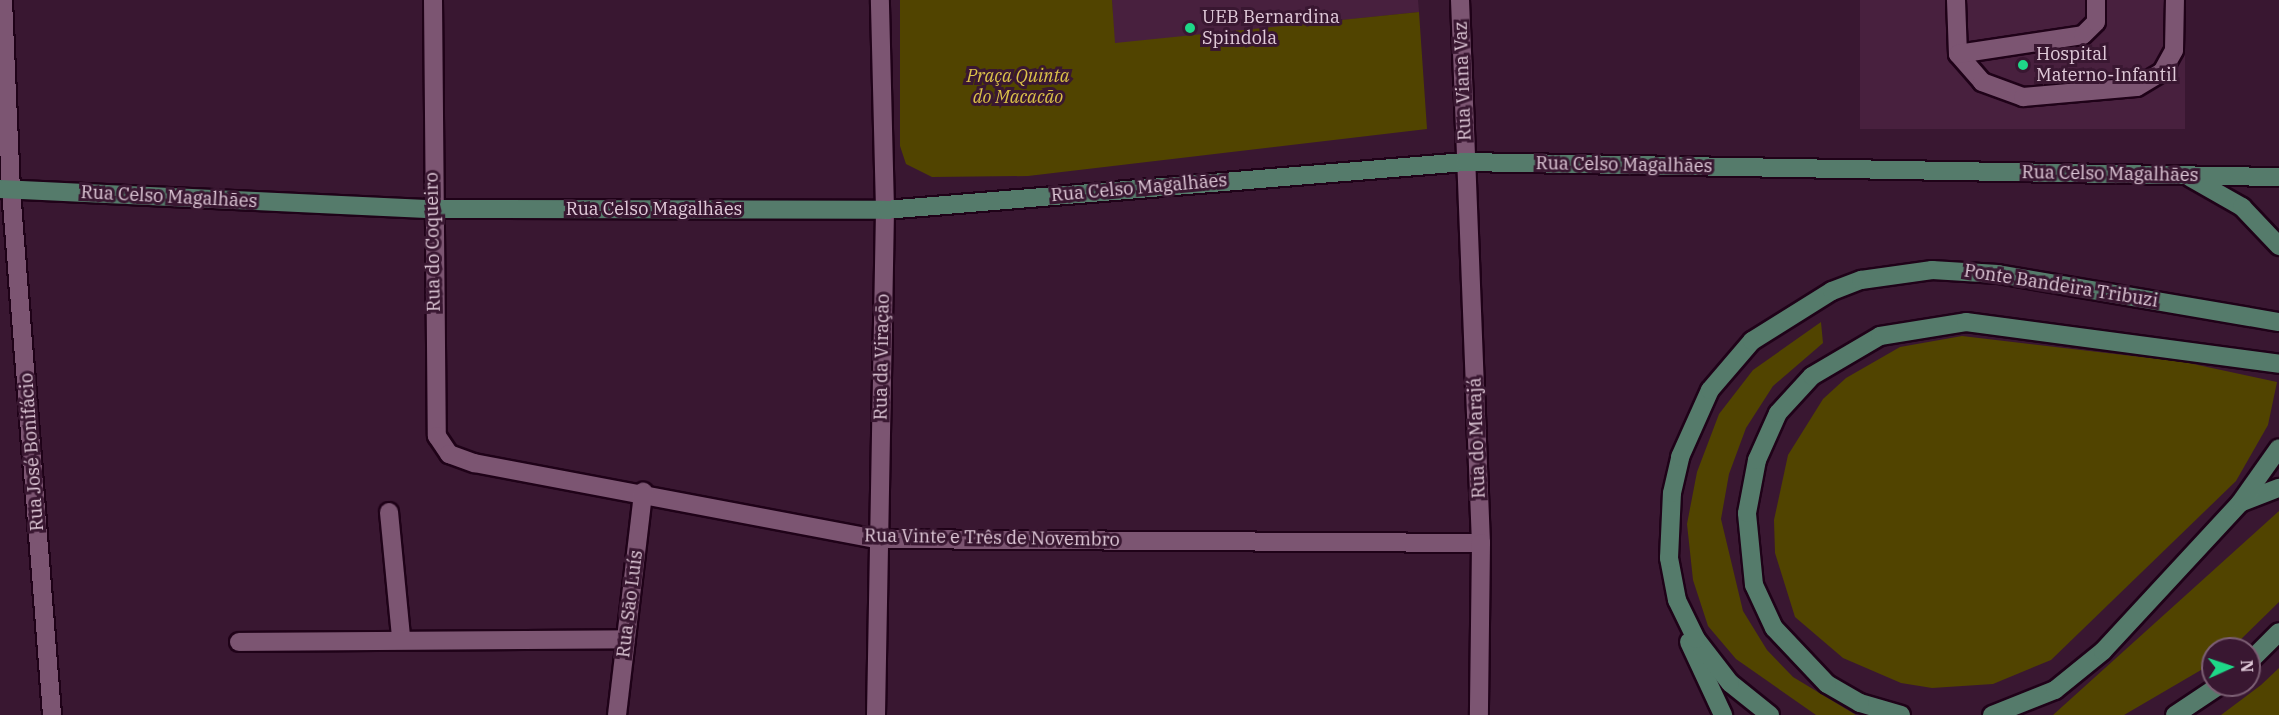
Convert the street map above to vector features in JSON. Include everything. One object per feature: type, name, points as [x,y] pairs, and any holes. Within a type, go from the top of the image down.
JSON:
[{"type":"main road","name":"Rua Celso Magalhães","points":[[6,189],[432,209],[885,210],[1466,162],[2279,177]]},
{"type":"main road","points":[[2186,176],[2242,207],[2279,246]]},
{"type":"main road","name":"Ponte Bandeira Tribuzi","points":[[1770,715],[1712,662],[1677,600],[1668,528],[1680,457],[1693,423],[1730,364],[1803,305],[1861,280],[1932,270],[1998,274],[2279,322]]},
{"type":"main road","points":[[1901,715],[1860,703],[1827,684],[1774,628],[1754,585],[1747,536],[1750,485],[1767,432],[1793,394],[1858,346],[1933,324],[2000,322],[2186,348],[2279,364]]},
{"type":"main road","points":[[1992,715],[2074,678],[2240,503],[2279,448]]},
{"type":"main road","points":[[2240,503],[2279,488]]},
{"type":"main road","points":[[1677,600],[1688,639],[1723,715]]},
{"type":"main road","points":[[2261,650],[2279,632]]},
{"type":"main road","points":[[2175,715],[2202,697]]},
{"type":"street","name":"Rua José Bonifácio","points":[[3,0],[6,189],[52,715]]},
{"type":"street","name":"Rua do Coqueiro","points":[[433,0],[432,209],[437,436],[449,454],[474,463]]},
{"type":"street","name":"Rua da Viração","points":[[876,715],[885,210],[880,0]]},
{"type":"street","name":"Rua Viana Vaz","points":[[1460,0],[1466,162]]},
{"type":"street","points":[[1956,0],[1958,54],[1982,82],[2023,97],[2137,87],[2162,72],[2174,50],[2175,0]]},
{"type":"street","points":[[1958,54],[2084,35],[2096,22],[2096,0]]},
{"type":"street","name":"Rua do Marajá","points":[[1466,162],[1481,543],[1479,715]]},
{"type":"street","name":"Rua Vinte e Três de Novembro","points":[[474,463],[643,492],[878,539],[1481,543]]},
{"type":"street","name":"Rua São Luís","points":[[617,715],[643,492]]},
{"type":"street","points":[[389,512],[401,637]]},
{"type":"street","points":[[239,642],[401,637],[626,639]]},
{"type":"shaded area","name":"UEB Bernardina Spindola","points":[[1112,0],[1418,0],[1419,12],[1114,44]]},
{"type":"shaded area","name":"Hospital Materno-Infantil","points":[[1860,0],[2185,0],[2185,129],[1860,129]]},
{"type":"green space","name":"Praça Quinta do Macacão","points":[[900,0],[1112,0],[1115,43],[1419,12],[1427,129],[1028,176],[932,177],[906,164],[900,146]]},
{"type":"green space","points":[[1821,322],[1823,343],[1773,386],[1746,428],[1729,474],[1721,519],[1743,611],[1767,650],[1793,677],[1856,715],[1816,715],[1736,659],[1708,626],[1693,580],[1687,524],[1697,472],[1719,414],[1753,370]]},
{"type":"green space","points":[[1962,336],[2184,362],[2277,382],[2268,425],[2236,481],[2051,660],[1993,684],[1932,688],[1901,683],[1843,658],[1795,617],[1775,553],[1774,520],[1788,455],[1823,399],[1846,378],[1900,347]]},
{"type":"green space","points":[[2279,511],[2279,602],[2243,637],[2201,637],[2201,670],[2124,715],[2053,715]]},
{"type":"green space","points":[[2279,668],[2279,715],[2221,715],[2245,697],[2261,697],[2261,685]]},
{"type":"place","name":"UEB Bernardina Spindola","points":[[1190,28]]},
{"type":"place","name":"Hospital Materno-Infantil","points":[[2023,65]]}]
